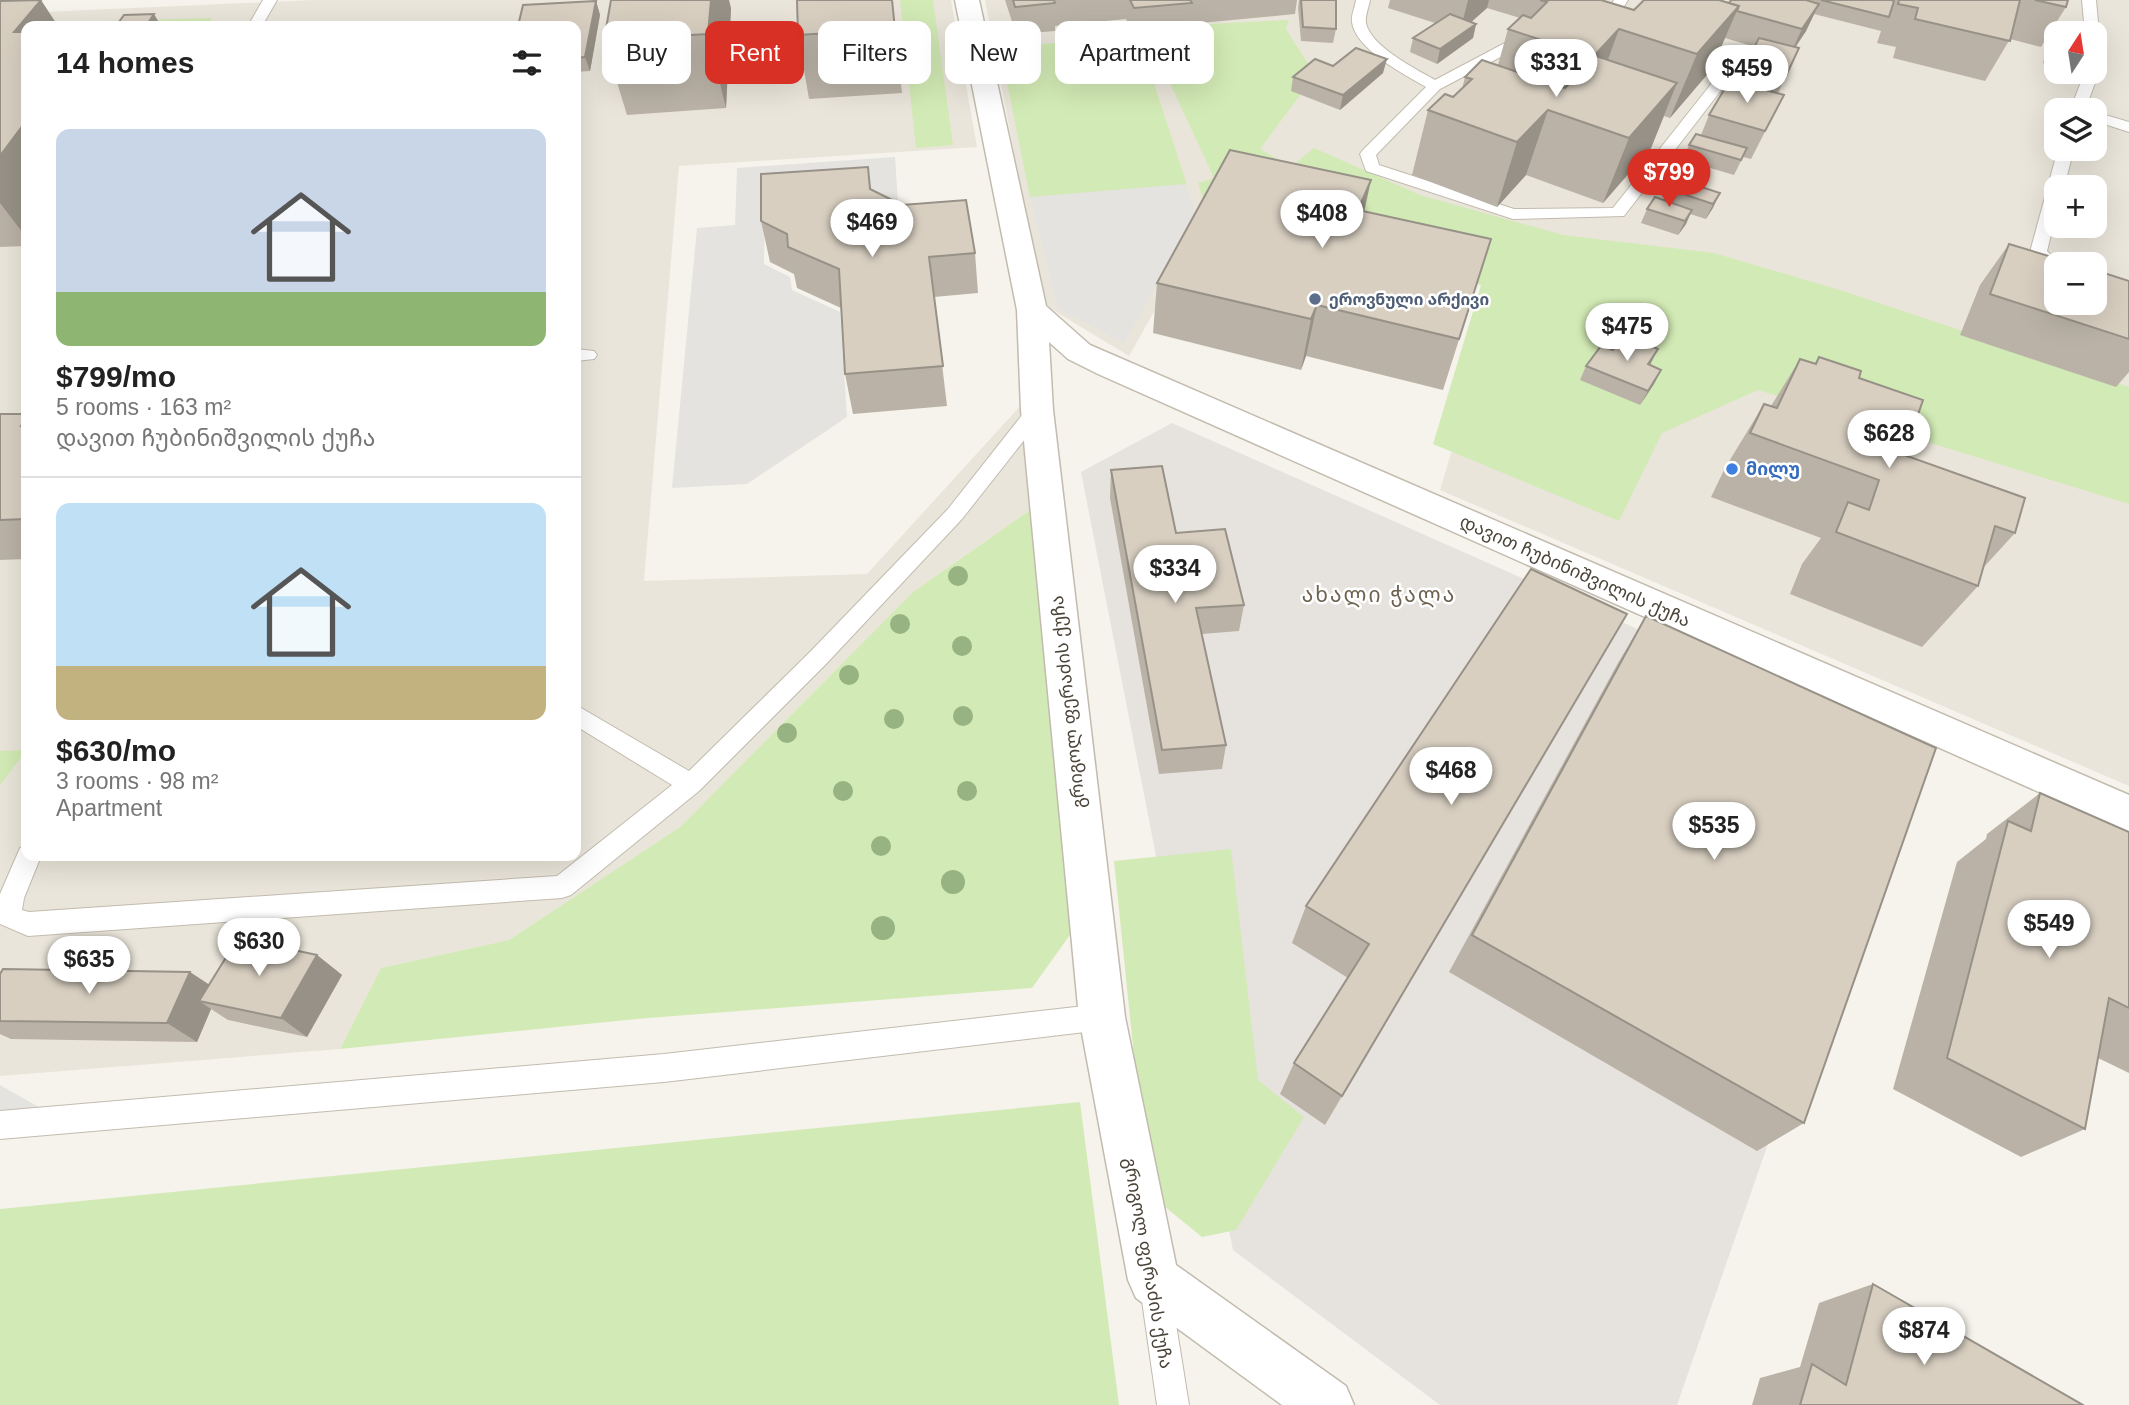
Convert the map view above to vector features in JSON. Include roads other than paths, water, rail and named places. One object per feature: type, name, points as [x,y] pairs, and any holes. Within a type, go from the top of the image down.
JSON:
[{"type":"street","name":"გრიგოლ ფერაძის ქუჩა","points":[[967,0],[1032,310],[1037,410],[1102,1017],[1154,1280]]},
{"type":"street","name":"დავით ჩუბინიშვილის ქუჩა","points":[[1032,310],[1079,352],[1109,367],[2129,814]]},
{"type":"street","points":[[1037,410],[1045,394],[1077,373],[1109,367]]},
{"type":"street","points":[[1154,1280],[1327,1405]]},
{"type":"lane","points":[[258,21],[270,0]]},
{"type":"lane","points":[[1363,0],[1359,22],[1361,30],[1388,59],[1435,86]]},
{"type":"lane","points":[[1604,27],[1621,0]]},
{"type":"lane","points":[[2089,0],[2091,21]]},
{"type":"lane","points":[[1604,27],[1732,67],[1618,214],[1513,214],[1373,167],[1368,154],[1435,86],[1525,38],[1604,27]]},
{"type":"lane","points":[[2107,120],[2129,127]]},
{"type":"lane","points":[[2044,258],[2038,252],[2063,161]]},
{"type":"lane","points":[[27,861],[11,898],[9,916],[28,924],[562,887],[691,784],[819,657],[946,524],[1037,410]]},
{"type":"lane","points":[[581,717],[691,784]]},
{"type":"lane","points":[[0,1125],[664,1068],[1102,1017]]},
{"type":"lane","name":"გრიგოლ ფერაძის ქუჩა","points":[[1154,1280],[1173,1405]]},
{"type":"place","name":"ეროვნული არქივი","points":[[1315,299]]},
{"type":"place","name":"მილუ","points":[[1732,469]]},
{"type":"district","name":"ახალი ჭალა","points":[[1379,595]]}]
